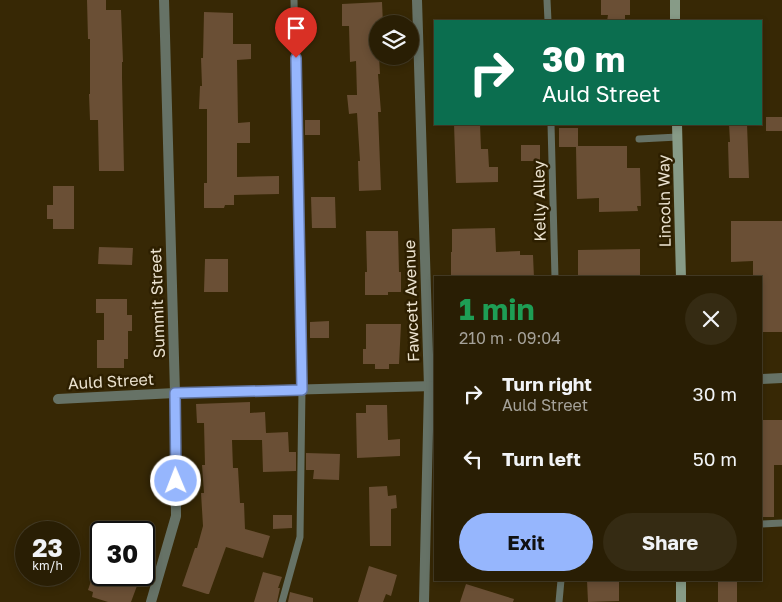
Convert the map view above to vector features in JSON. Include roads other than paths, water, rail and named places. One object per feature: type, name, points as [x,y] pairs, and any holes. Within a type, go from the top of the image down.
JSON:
[{"type":"main road","points":[[675,0],[675,20]]},
{"type":"main road","name":"Lincoln Way","points":[[677,125],[680,276]]},
{"type":"main road","points":[[681,581],[681,602]]},
{"type":"street","name":"Summit Street","points":[[151,602],[176,516],[175,393],[164,0]]},
{"type":"street","name":"Fawcett Avenue","points":[[417,0],[432,387],[424,602]]},
{"type":"street","points":[[762,379],[782,378]]},
{"type":"street","name":"Auld Street","points":[[58,399],[175,393],[432,387]]},
{"type":"lane","points":[[282,602],[300,537],[302,390],[294,0]]},
{"type":"lane","points":[[547,0],[548,20]]},
{"type":"lane","name":"Kelly Alley","points":[[551,125],[555,276]]},
{"type":"lane","points":[[639,139],[678,137]]},
{"type":"lane","points":[[762,524],[782,523]]},
{"type":"lane","points":[[559,602],[561,581]]}]
